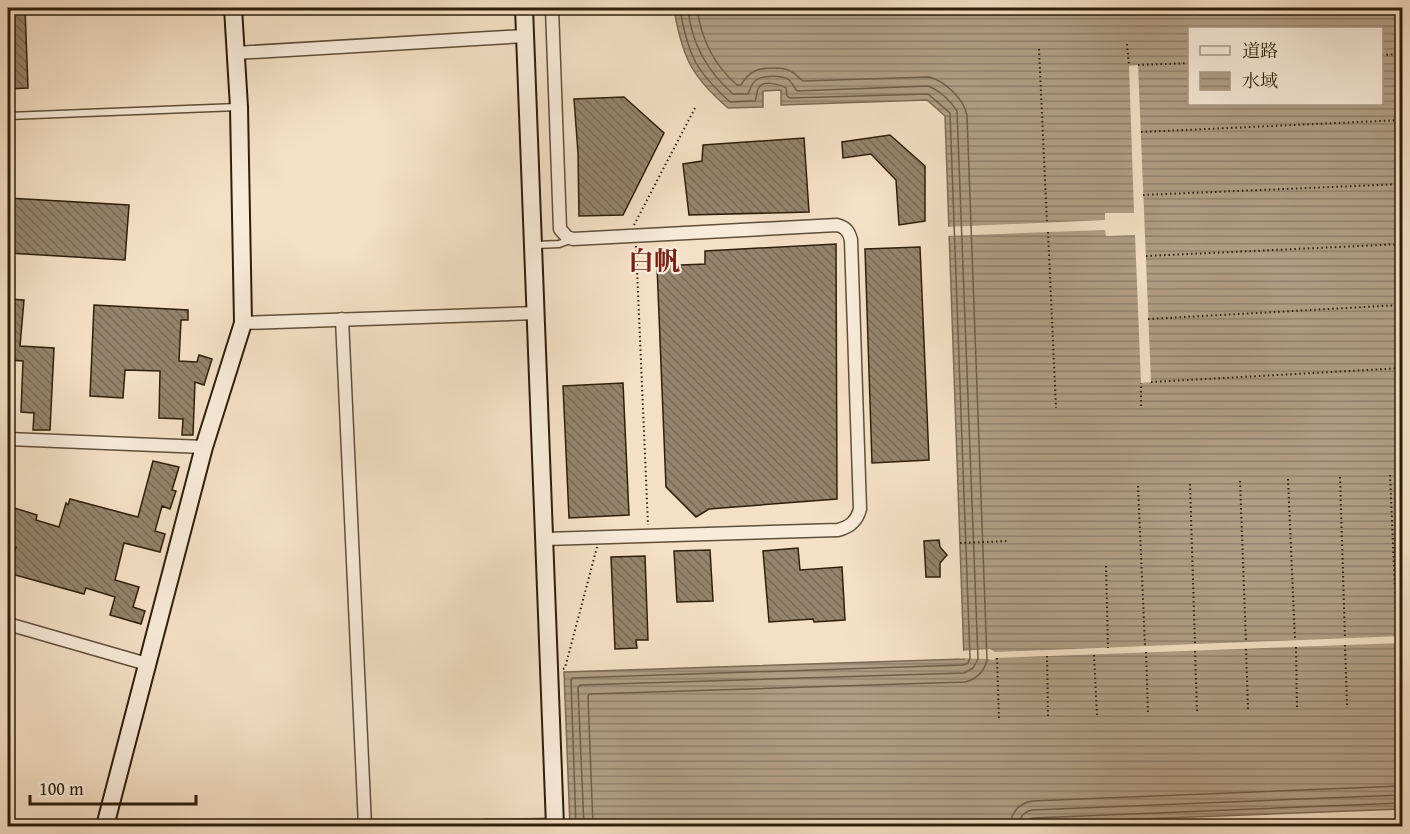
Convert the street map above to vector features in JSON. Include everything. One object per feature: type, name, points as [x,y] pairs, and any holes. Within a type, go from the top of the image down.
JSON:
[{"type":"street","points":[[105,826],[204,447],[243,323],[239,107],[233,8]]},
{"type":"street","points":[[485,826],[555,826],[524,8]]},
{"type":"street","points":[[545,539],[838,530],[847,528],[854,521],[860,509],[849,232],[837,225],[567,237],[561,229],[552,8]]},
{"type":"street","points":[[235,53],[525,36]]},
{"type":"street","points":[[243,323],[536,313]]},
{"type":"street","points":[[342,319],[366,826]]},
{"type":"street","points":[[8,439],[204,447]]},
{"type":"street","points":[[8,624],[147,663]]},
{"type":"lane","points":[[8,116],[239,107]]},
{"type":"lane","points":[[533,245],[559,244],[573,238]]},
{"type":"path","points":[[1127,44],[1129,66]]},
{"type":"path","points":[[1039,49],[1047,223]]},
{"type":"path","points":[[1383,54],[1402,54]]},
{"type":"path","points":[[1138,65],[1188,63]]},
{"type":"path","points":[[642,226],[633,226],[695,108]]},
{"type":"path","points":[[1141,132],[1402,120]]},
{"type":"path","points":[[1143,195],[1402,184]]},
{"type":"path","points":[[1048,232],[1056,408]]},
{"type":"path","points":[[636,243],[648,528]]},
{"type":"path","points":[[1146,256],[1402,244]]},
{"type":"path","points":[[1148,319],[1402,305]]},
{"type":"path","points":[[1151,382],[1402,368]]},
{"type":"path","points":[[1141,383],[1141,406]]},
{"type":"path","points":[[1390,475],[1397,636]]},
{"type":"path","points":[[1340,477],[1345,638]]},
{"type":"path","points":[[1288,479],[1295,640]]},
{"type":"path","points":[[1240,481],[1245,642]]},
{"type":"path","points":[[1190,484],[1195,645]]},
{"type":"path","points":[[1138,486],[1145,646]]},
{"type":"path","points":[[960,543],[1009,541]]},
{"type":"path","points":[[561,670],[565,668],[597,545]]},
{"type":"path","points":[[1106,566],[1108,648]]},
{"type":"path","points":[[1398,643],[1401,703]]},
{"type":"path","points":[[1345,645],[1347,705]]},
{"type":"path","points":[[1296,647],[1297,707]]},
{"type":"path","points":[[1246,649],[1248,709]]},
{"type":"path","points":[[1195,651],[1197,711]]},
{"type":"path","points":[[1146,652],[1148,712]]},
{"type":"path","points":[[1094,655],[1097,715]]},
{"type":"path","points":[[1047,656],[1048,716]]},
{"type":"path","points":[[997,658],[999,718]]},
{"type":"water","points":[[674,8],[1402,8],[1402,809],[960,826],[570,826],[564,672],[964,659],[945,116],[927,100],[781,105],[781,90],[763,91],[763,107],[728,108],[699,78],[691,66],[678,30]]},
{"type":"pier","points":[[1138,65],[1151,382],[1141,383],[1135,235],[1106,236],[1105,230],[945,236],[945,227],[1105,220],[1105,213],[1134,213],[1129,66]]},
{"type":"pier","points":[[1402,636],[1402,643],[995,658],[994,660],[957,658],[961,656],[961,651],[990,649],[995,652]]},
{"type":"building","points":[[8,8],[25,8],[28,88],[8,89]]},
{"type":"building","points":[[624,97],[664,133],[623,215],[579,216],[574,99]]},
{"type":"building","points":[[890,135],[925,166],[925,221],[899,225],[896,180],[871,154],[843,158],[842,142]]},
{"type":"building","points":[[804,138],[809,212],[689,215],[683,164],[702,161],[703,145]]},
{"type":"building","points":[[8,198],[129,205],[125,260],[8,253]]},
{"type":"building","points":[[836,244],[837,499],[709,509],[696,517],[666,487],[657,266],[705,264],[705,251]]},
{"type":"building","points":[[920,247],[929,460],[872,463],[865,249]]},
{"type":"building","points":[[8,299],[24,300],[20,346],[54,348],[50,430],[33,430],[34,413],[21,412],[23,361],[8,360]]},
{"type":"building","points":[[94,305],[188,310],[188,320],[181,320],[179,361],[197,362],[199,355],[212,359],[204,385],[195,382],[193,435],[182,435],[183,419],[159,418],[160,371],[125,370],[123,398],[90,396]]},
{"type":"building","points":[[623,383],[629,515],[569,518],[563,386]]},
{"type":"building","points":[[153,461],[179,467],[172,490],[176,491],[170,509],[162,506],[155,531],[165,534],[160,552],[124,543],[115,580],[139,587],[133,607],[145,611],[141,624],[110,615],[115,597],[86,588],[84,594],[8,573],[16,547],[8,545],[8,506],[37,515],[36,520],[59,527],[66,503],[68,505],[70,499],[138,517]]},
{"type":"building","points":[[939,540],[940,547],[947,555],[940,563],[940,577],[926,577],[924,541]]},
{"type":"building","points":[[798,548],[800,570],[842,567],[845,620],[814,622],[813,619],[769,622],[763,551]]},
{"type":"building","points":[[710,550],[713,601],[677,602],[674,551]]},
{"type":"building","points":[[645,556],[648,640],[636,640],[637,648],[615,649],[611,557]]},
{"type":"district","name":"白帆","points":[[654,260]]}]
